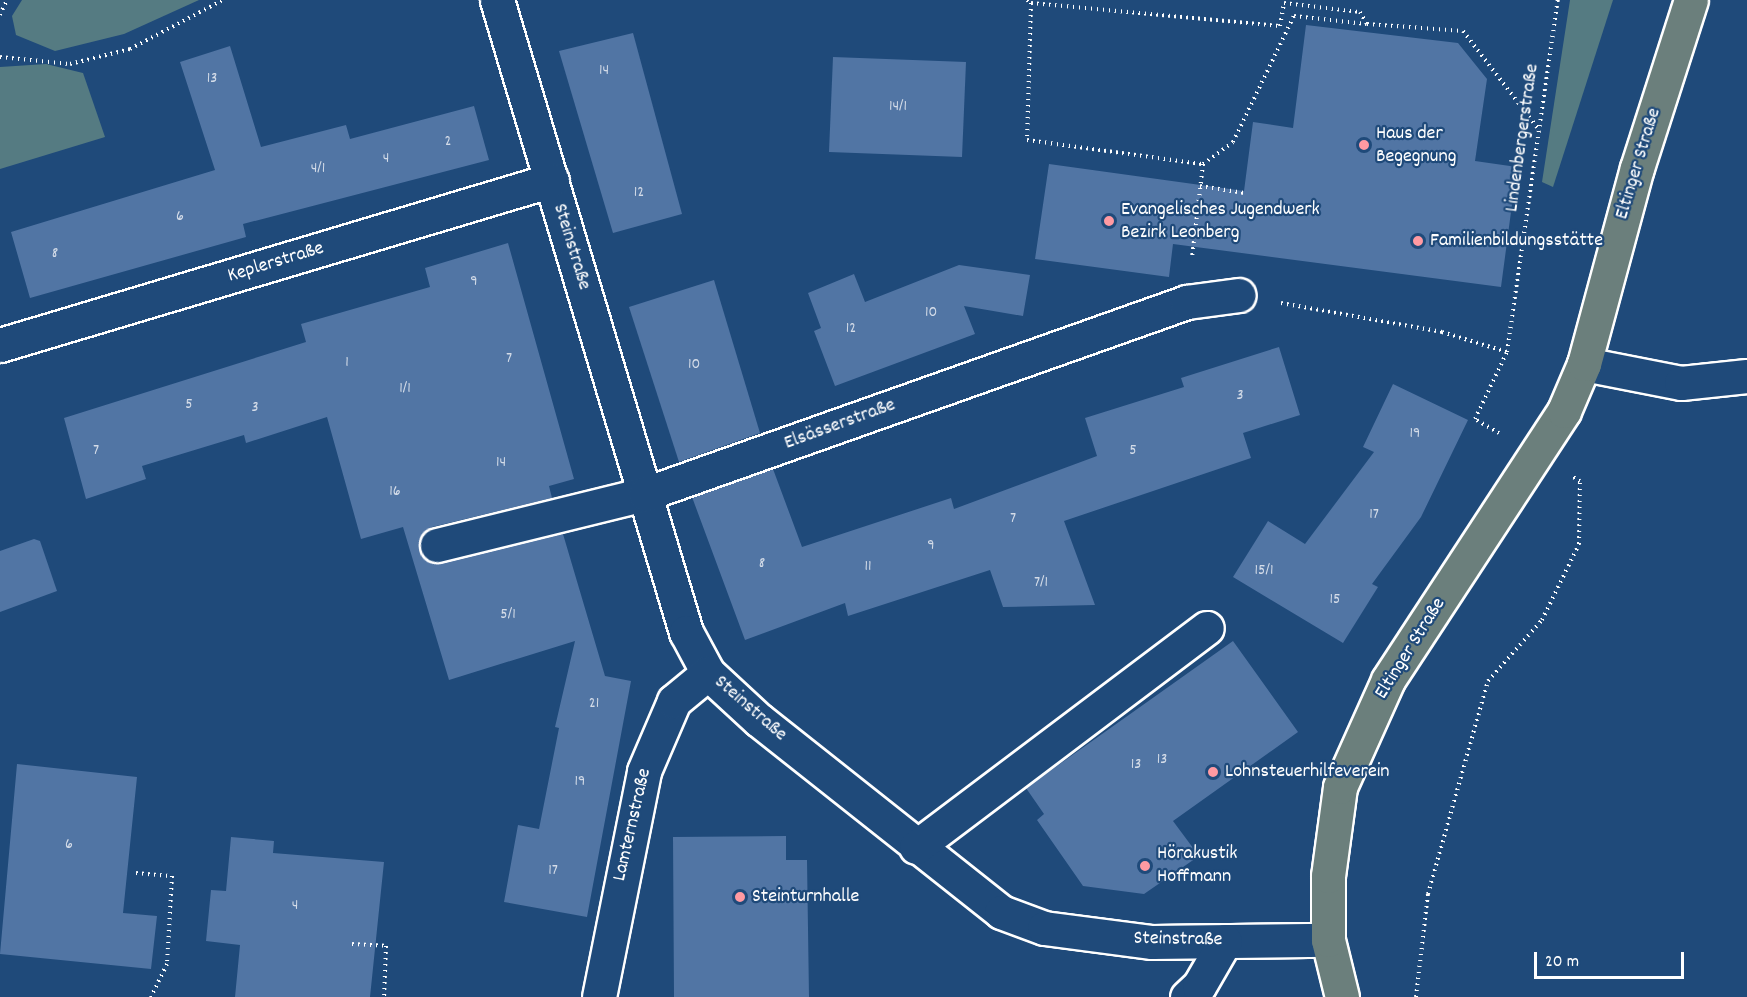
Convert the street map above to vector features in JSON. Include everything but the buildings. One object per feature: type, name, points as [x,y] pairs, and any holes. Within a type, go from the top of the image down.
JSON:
[{"type":"main road","name":"Eltinger Straße","points":[[1342,997],[1328,940],[1328,876],[1340,787],[1388,680],[1537,456],[1564,411],[1584,364],[1637,168],[1691,0]]},
{"type":"street","name":"Steinstraße","points":[[497,0],[686,632],[708,673],[759,720],[916,848],[1033,938],[1152,942],[1328,940]]},
{"type":"street","name":"Keplerstraße","points":[[0,345],[552,180]]},
{"type":"street","name":"Elsässerstraße","points":[[437,545],[645,494],[1187,302],[1239,295]]},
{"type":"street","points":[[1584,364],[1681,383],[1747,376]]},
{"type":"street","points":[[916,848],[1207,628]]},
{"type":"street","name":"Lamternstraße","points":[[599,997],[644,771],[674,701],[708,673]]},
{"type":"street","points":[[1187,997],[1199,986],[1224,942]]},
{"type":"path","points":[[0,15],[7,0]]},
{"type":"path","points":[[0,57],[70,63],[120,51],[223,0]]},
{"type":"path","name":"Lindenbergerstraße","points":[[1537,456],[1474,419],[1507,352],[1558,0]]},
{"type":"path","points":[[1367,24],[1360,12],[1284,3],[1280,26],[1029,2],[1027,140],[1203,164],[1233,142],[1294,16],[1367,24],[1463,31],[1540,131]]},
{"type":"path","points":[[1187,302],[1203,164]]},
{"type":"path","points":[[1200,186],[1244,193]]},
{"type":"path","points":[[1239,295],[1442,332],[1507,352]]},
{"type":"path","points":[[1416,997],[1428,894],[1488,681],[1542,620],[1579,544],[1580,481],[1537,456]]},
{"type":"path","points":[[136,873],[172,876],[167,964],[151,997]]},
{"type":"path","points":[[352,944],[386,946],[384,997]]},
{"type":"green space","points":[[22,0],[199,0],[124,34],[55,51],[16,35],[12,16]]},
{"type":"green space","points":[[1570,0],[1613,0],[1553,187],[1542,182]]},
{"type":"green space","points":[[46,64],[83,73],[105,137],[0,169],[0,67]]},
{"type":"place","name":"Haus der Begegnung","points":[[1364,145]]},
{"type":"place","name":"Evangelisches Jugendwerk Bezirk Leonberg","points":[[1109,221]]},
{"type":"place","name":"Familienbildungsstätte","points":[[1418,241]]},
{"type":"place","name":"Lohnsteuerhilfeverein","points":[[1213,772]]},
{"type":"place","name":"Hörakustik Hoffmann","points":[[1145,866]]},
{"type":"place","name":"Steinturnhalle","points":[[740,897]]}]
